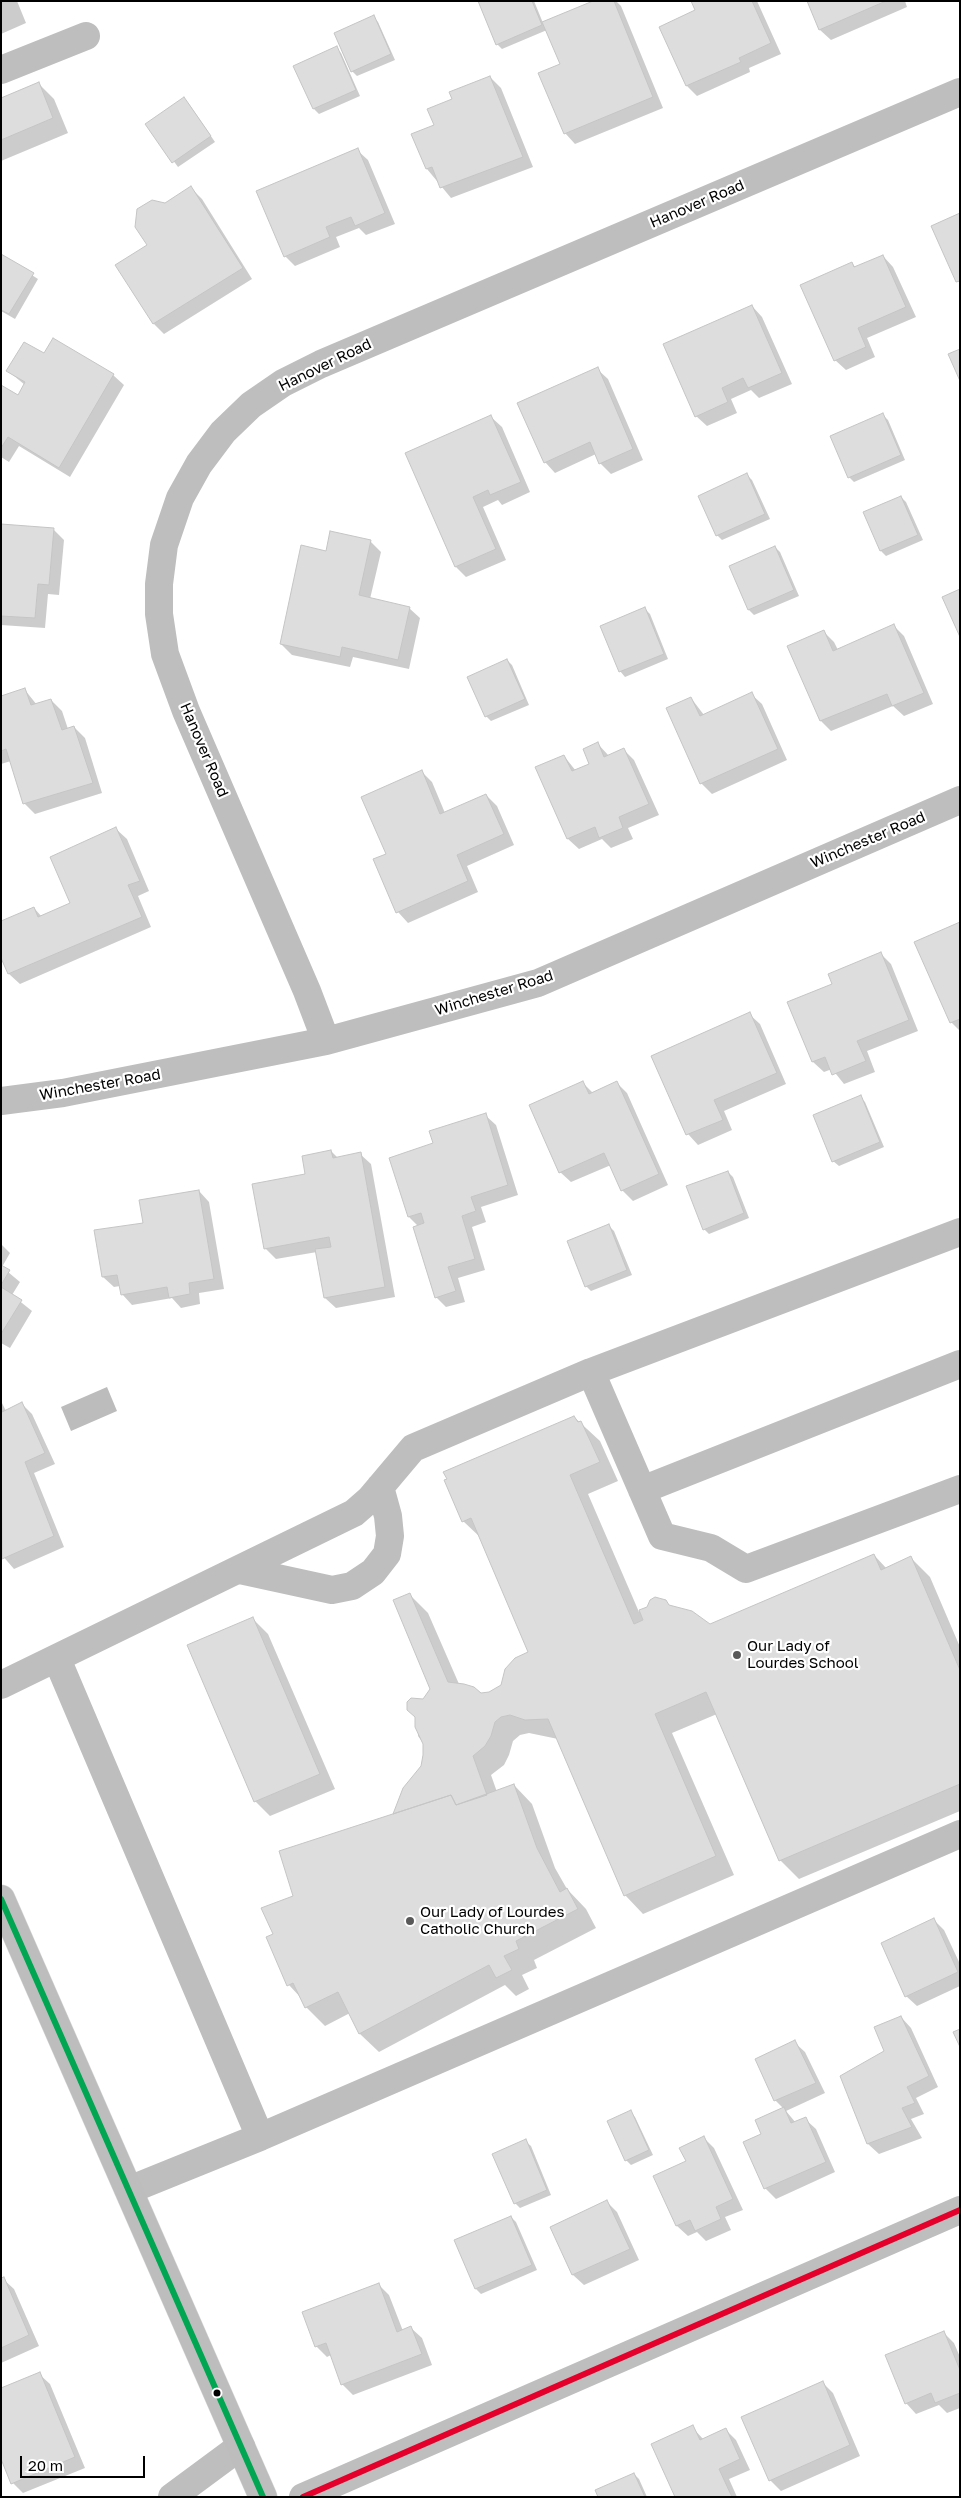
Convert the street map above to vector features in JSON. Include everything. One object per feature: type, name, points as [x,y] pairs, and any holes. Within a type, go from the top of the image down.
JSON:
[{"type":"main road","points":[[1,1899],[263,2497]]},
{"type":"street","points":[[1,70],[86,36]]},
{"type":"street","name":"Hanover Road","points":[[326,1042],[307,992],[186,711],[165,654],[158,614],[159,584],[164,545],[180,498],[199,464],[223,432],[251,405],[283,383],[320,364],[960,92]]},
{"type":"street","name":"Winchester Road","points":[[1,1101],[63,1093],[326,1042],[538,983],[960,800]]},
{"type":"street","points":[[1,1685],[354,1513],[370,1500],[413,1448],[591,1372],[960,1232]]},
{"type":"street","points":[[642,1490],[960,1364]]},
{"type":"street","points":[[591,1372],[662,1536],[711,1548],[746,1569],[960,1489]]},
{"type":"street","points":[[240,1570],[332,1590],[352,1586],[373,1572],[387,1554],[390,1536],[388,1516],[380,1487]]},
{"type":"street","points":[[57,1659],[260,2137]]},
{"type":"street","points":[[129,2190],[260,2137],[960,1834]]},
{"type":"street","points":[[303,2497],[960,2210]]},
{"type":"street","points":[[172,2497],[241,2446]]},
{"type":"shaded area","points":[[107,1387],[117,1411],[71,1431],[61,1407]]},
{"type":"building","points":[[478,1],[532,1],[542,25],[496,45]]},
{"type":"building","points":[[593,1],[614,1],[653,97],[564,134],[538,73],[560,64],[542,22]]},
{"type":"building","points":[[691,1],[752,1],[771,43],[739,58],[741,62],[686,86],[659,27],[695,10]]},
{"type":"building","points":[[807,1],[886,1],[819,30]]},
{"type":"building","points":[[374,15],[391,54],[351,72],[334,33]]},
{"type":"building","points":[[337,46],[356,90],[313,109],[293,66]]},
{"type":"building","points":[[490,76],[523,157],[440,188],[432,167],[426,169],[411,134],[434,125],[427,109],[452,99],[449,92]]},
{"type":"building","points":[[39,82],[53,118],[1,140],[1,98]]},
{"type":"building","points":[[184,97],[211,136],[172,163],[145,124]]},
{"type":"building","points":[[358,148],[385,213],[355,226],[351,217],[326,227],[330,237],[284,257],[256,191]]},
{"type":"building","points":[[191,186],[243,268],[153,324],[115,265],[147,245],[135,227],[137,209],[152,200],[165,203]]},
{"type":"building","points":[[960,213],[960,281],[956,282],[931,226]]},
{"type":"building","points":[[1,254],[34,273],[9,314],[1,310]]},
{"type":"building","points":[[883,255],[906,307],[858,328],[866,347],[834,361],[800,285],[852,262],[854,267]]},
{"type":"building","points":[[752,305],[782,373],[748,388],[743,378],[722,388],[728,402],[695,417],[663,344]]},
{"type":"building","points":[[53,338],[114,374],[59,468],[8,437],[1,448],[1,385],[18,395],[25,382],[6,371],[24,342],[44,353]]},
{"type":"building","points":[[960,349],[960,381],[948,354]]},
{"type":"building","points":[[598,367],[633,449],[599,464],[590,442],[544,463],[517,403]]},
{"type":"building","points":[[883,413],[901,455],[848,478],[830,436]]},
{"type":"building","points":[[491,415],[521,482],[490,495],[488,490],[473,497],[496,549],[455,567],[405,453]]},
{"type":"building","points":[[747,473],[765,514],[716,536],[698,496]]},
{"type":"building","points":[[901,496],[918,535],[880,551],[863,512]]},
{"type":"building","points":[[1,524],[54,528],[49,585],[38,584],[35,618],[1,616]]},
{"type":"building","points":[[330,531],[371,540],[359,595],[410,607],[398,660],[342,647],[340,657],[280,644],[301,545],[326,551]]},
{"type":"building","points":[[775,546],[794,590],[748,610],[729,566]]},
{"type":"building","points":[[960,589],[960,637],[942,597]]},
{"type":"building","points":[[645,607],[664,654],[619,672],[600,626]]},
{"type":"building","points":[[894,624],[924,693],[892,706],[887,694],[820,721],[787,646],[824,630],[833,651]]},
{"type":"building","points":[[507,659],[525,699],[485,717],[467,677]]},
{"type":"building","points":[[25,688],[31,705],[51,699],[62,730],[74,726],[93,783],[23,804],[6,749],[1,751],[1,696]]},
{"type":"building","points":[[752,692],[778,749],[700,784],[666,708],[691,697],[700,716]]},
{"type":"building","points":[[598,742],[604,757],[624,748],[649,804],[619,817],[623,828],[599,838],[595,827],[567,839],[535,767],[564,755],[572,771],[589,764],[583,749]]},
{"type":"building","points":[[422,770],[440,814],[486,794],[504,834],[457,855],[468,881],[396,913],[373,859],[386,854],[361,797]]},
{"type":"building","points":[[116,827],[140,881],[128,885],[142,917],[8,974],[1,958],[1,921],[34,907],[38,917],[70,903],[50,857]]},
{"type":"building","points":[[960,922],[960,1019],[950,1023],[914,942]]},
{"type":"building","points":[[881,952],[909,1020],[857,1041],[866,1061],[832,1075],[825,1057],[812,1062],[787,1002],[832,984],[828,974]]},
{"type":"building","points":[[750,1012],[777,1073],[714,1100],[723,1120],[686,1135],[651,1056]]},
{"type":"building","points":[[583,1081],[589,1094],[617,1081],[659,1174],[621,1191],[604,1153],[559,1173],[529,1105]]},
{"type":"building","points":[[861,1095],[880,1142],[832,1162],[813,1115]]},
{"type":"building","points":[[486,1113],[508,1185],[471,1197],[476,1211],[462,1216],[475,1259],[448,1267],[456,1291],[435,1298],[413,1227],[424,1223],[421,1213],[408,1217],[389,1158],[433,1143],[429,1131]]},
{"type":"building","points":[[331,1150],[333,1158],[361,1152],[385,1287],[324,1298],[315,1249],[331,1247],[329,1237],[264,1249],[252,1184],[305,1174],[302,1156]]},
{"type":"building","points":[[728,1171],[744,1213],[703,1230],[686,1186]]},
{"type":"building","points":[[199,1190],[214,1279],[189,1283],[190,1294],[169,1298],[167,1287],[121,1295],[117,1275],[102,1277],[94,1230],[143,1223],[139,1200]]},
{"type":"building","points":[[609,1224],[627,1270],[585,1287],[567,1241]]},
{"type":"building","points":[[1,1265],[10,1270],[1,1285]]},
{"type":"building","points":[[1,1287],[22,1300],[1,1334]]},
{"type":"building","points":[[22,1402],[45,1453],[25,1462],[54,1536],[2,1559],[1,1410],[2,1412]]},
{"type":"building","name":"Our Lady of Lourdes School","points":[[574,1416],[578,1422],[581,1421],[600,1462],[570,1475],[634,1624],[643,1620],[639,1610],[647,1607],[650,1600],[655,1597],[666,1600],[669,1605],[692,1611],[710,1624],[874,1554],[881,1570],[911,1556],[960,1670],[960,1784],[779,1861],[706,1692],[655,1714],[716,1856],[624,1896],[548,1719],[525,1720],[510,1715],[501,1717],[495,1722],[491,1736],[485,1746],[473,1756],[487,1795],[456,1805],[451,1795],[393,1814],[403,1788],[421,1766],[423,1755],[423,1744],[415,1727],[415,1717],[407,1710],[407,1702],[411,1698],[423,1699],[430,1689],[393,1600],[410,1593],[448,1682],[474,1687],[481,1693],[489,1692],[501,1685],[505,1669],[515,1658],[528,1652],[471,1518],[462,1522],[444,1480],[447,1479],[443,1472]]},
{"type":"building","points":[[253,1617],[320,1774],[254,1802],[187,1645]]},
{"type":"building","name":"Our Lady of Lourdes Catholic Church","points":[[514,1784],[537,1848],[560,1892],[567,1888],[578,1909],[516,1941],[519,1949],[504,1956],[512,1970],[496,1978],[489,1965],[359,2034],[338,1992],[305,2008],[293,1983],[287,1986],[266,1937],[273,1934],[261,1908],[293,1896],[279,1851],[451,1795],[456,1805]]},
{"type":"building","points":[[934,1918],[958,1972],[905,1997],[881,1943]]},
{"type":"building","points":[[901,2016],[929,2076],[907,2087],[915,2103],[902,2108],[912,2127],[867,2144],[840,2076],[884,2051],[874,2027]]},
{"type":"building","points":[[960,2029],[960,2047],[953,2032]]},
{"type":"building","points":[[795,2040],[816,2083],[774,2101],[755,2059]]},
{"type":"building","points":[[784,2107],[791,2123],[806,2117],[826,2162],[764,2189],[743,2142],[761,2134],[755,2120]]},
{"type":"building","points":[[631,2110],[649,2150],[625,2161],[607,2121]]},
{"type":"building","points":[[704,2136],[733,2199],[716,2207],[721,2219],[695,2231],[690,2220],[676,2226],[653,2176],[686,2161],[679,2148]]},
{"type":"building","points":[[526,2139],[547,2190],[514,2204],[492,2154]]},
{"type":"building","points":[[607,2200],[630,2249],[572,2275],[550,2227]]},
{"type":"building","points":[[511,2216],[532,2265],[475,2289],[454,2240]]},
{"type":"building","points":[[4,2277],[29,2335],[1,2348],[1,2278]]},
{"type":"building","points":[[379,2283],[397,2332],[411,2326],[422,2354],[341,2385],[326,2343],[315,2347],[302,2312]]},
{"type":"building","points":[[944,2331],[960,2370],[960,2393],[935,2403],[931,2393],[905,2404],[885,2355]]},
{"type":"building","points":[[40,2372],[75,2457],[11,2484],[1,2459],[1,2388]]},
{"type":"building","points":[[823,2381],[850,2445],[769,2481],[741,2417]]},
{"type":"building","points":[[693,2425],[700,2440],[726,2428],[740,2459],[719,2469],[732,2497],[675,2497],[651,2444]]},
{"type":"building","points":[[634,2473],[645,2497],[598,2497],[595,2490]]},
{"type":"transit line","points":[[1,1899],[263,2497]]},
{"type":"transit line","points":[[303,2497],[960,2210]]},
{"type":"place","name":"Our Lady of Lourdes School","points":[[737,1655]]},
{"type":"place","name":"Our Lady of Lourdes Catholic Church","points":[[410,1921]]}]
